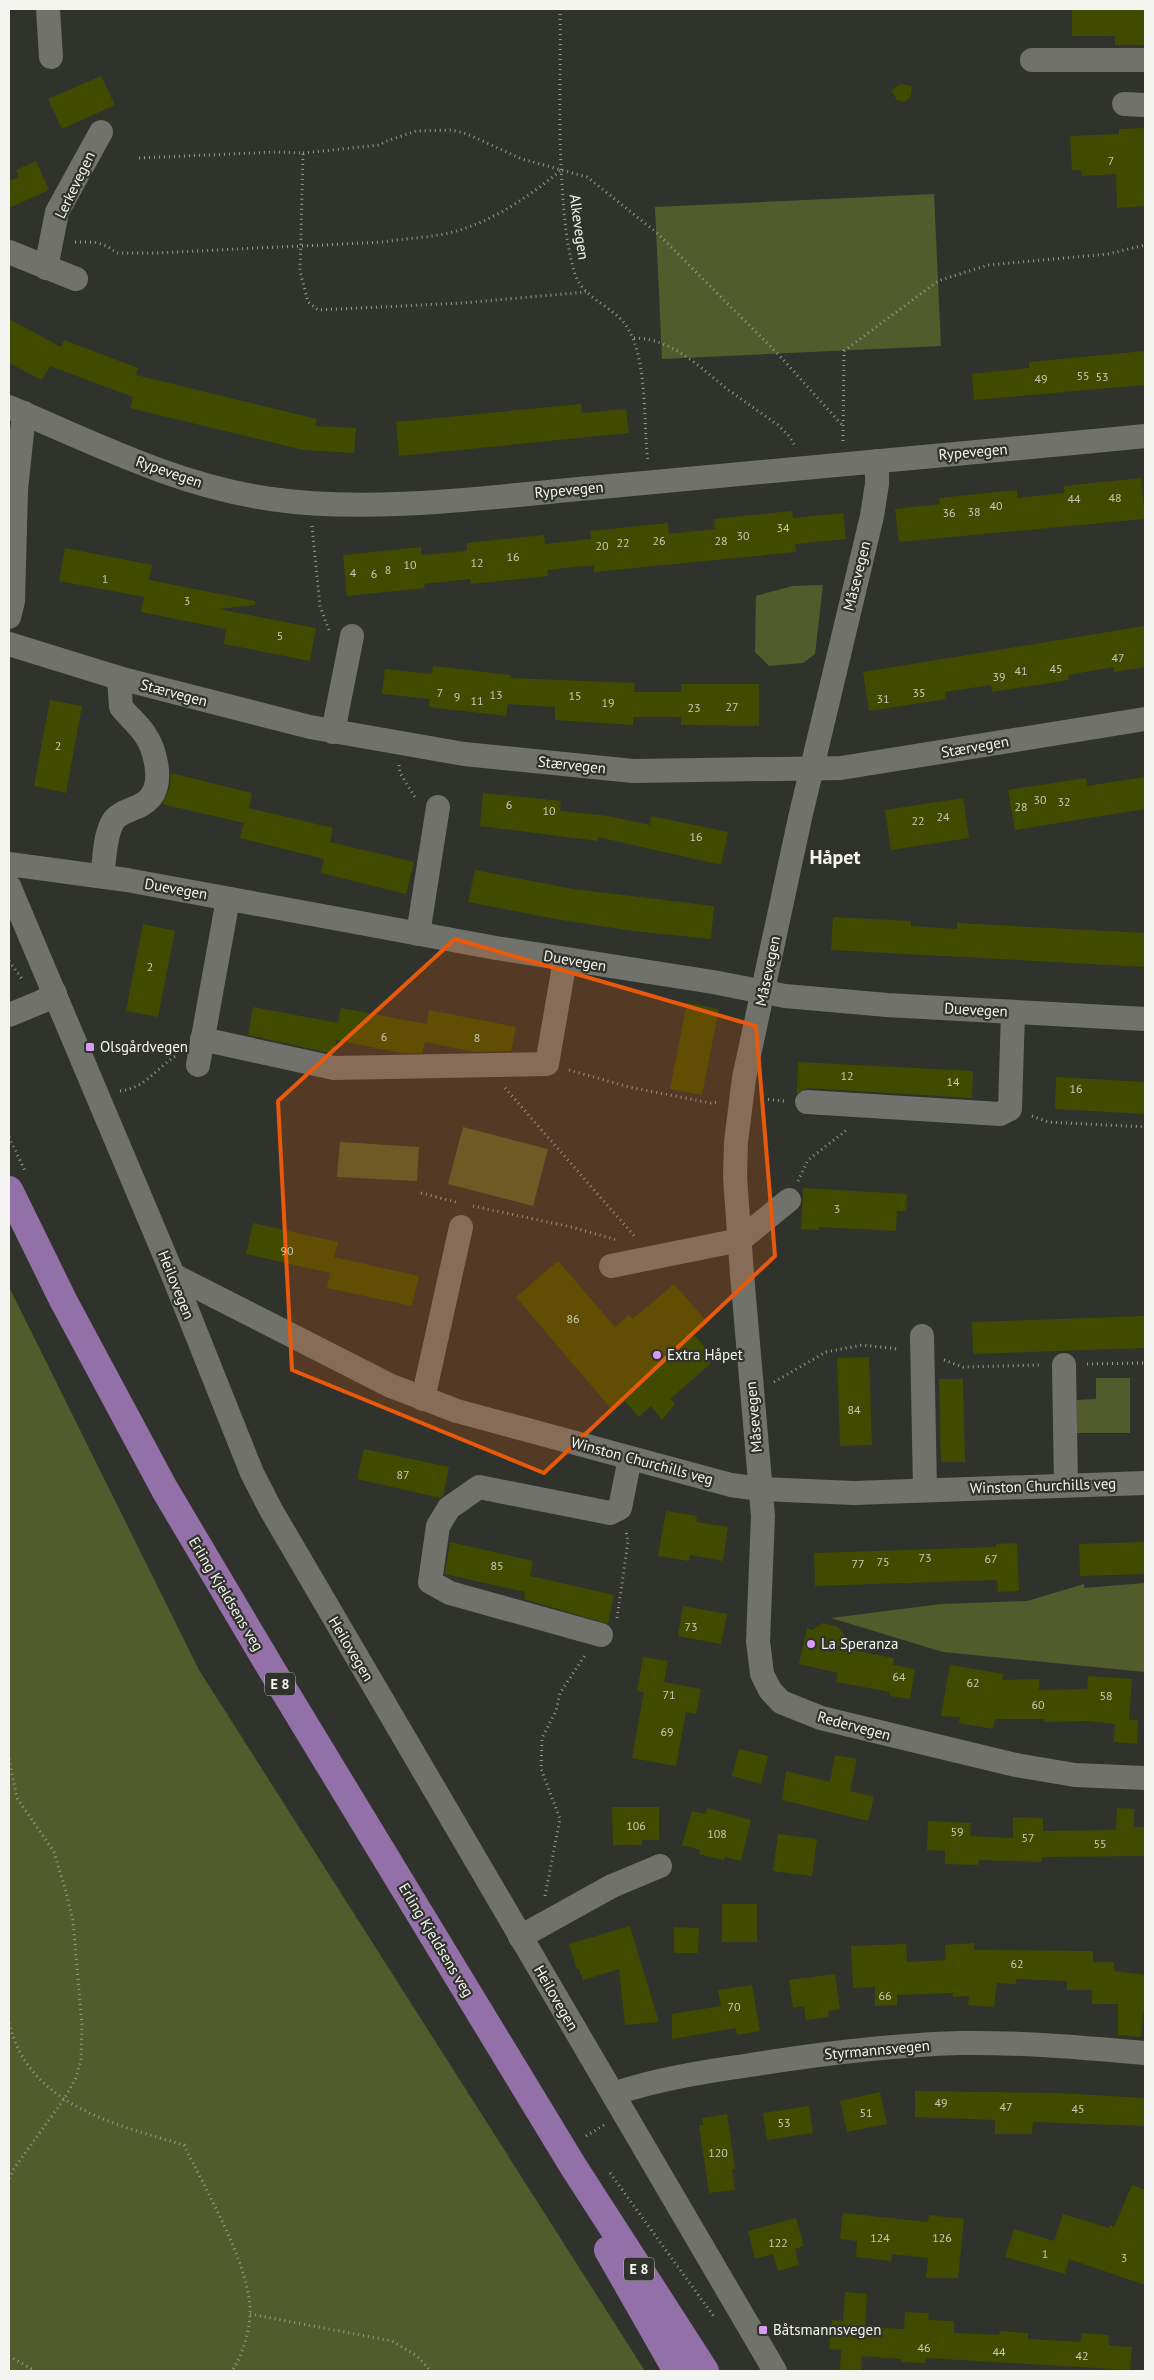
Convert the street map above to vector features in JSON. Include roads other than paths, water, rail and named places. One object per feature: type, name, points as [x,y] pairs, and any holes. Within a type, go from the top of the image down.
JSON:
[{"type":"highway","name":"Erling Kjeldsens veg","points":[[17,1181],[63,1300],[165,1490],[282,1687],[573,2166],[705,2371]]},
{"type":"highway","name":"Erling Kjeldsens veg","points":[[573,2166],[608,2250],[677,2371]]},
{"type":"street","points":[[48,9],[51,57]]},
{"type":"street","points":[[1032,60],[1145,60]]},
{"type":"street","name":"Lerkevegen","points":[[46,268],[57,212],[101,132]]},
{"type":"street","points":[[9,252],[76,279]]},
{"type":"street","points":[[9,617],[13,601],[16,410]]},
{"type":"street","name":"Rypevegen","points":[[16,410],[147,466],[194,482],[229,491],[308,504],[433,501],[651,483],[1145,436]]},
{"type":"street","name":"Måsevegen","points":[[760,1490],[740,1240],[736,1142],[742,1098],[763,991],[811,769],[872,516],[877,484],[877,461]]},
{"type":"street","name":"Stærvegen","points":[[9,644],[119,678],[238,710],[333,732],[473,755],[633,771],[811,769],[880,763],[1145,719]]},
{"type":"street","points":[[333,732],[350,645]]},
{"type":"street","points":[[102,876],[110,828],[115,818],[137,808],[151,797],[157,779],[153,748],[143,731],[121,707],[119,678]]},
{"type":"street","points":[[418,934],[437,813]]},
{"type":"street","name":"Duevegen","points":[[9,864],[102,876],[565,960],[805,999],[1145,1020]]},
{"type":"street","name":"Heilovegen","points":[[9,886],[173,1275],[252,1473],[271,1510],[529,1932],[613,2094],[775,2371]]},
{"type":"street","points":[[198,1065],[228,899]]},
{"type":"street","points":[[202,1039],[334,1068],[547,1064],[565,960]]},
{"type":"street","points":[[9,1015],[55,993]]},
{"type":"street","points":[[807,1102],[1000,1114],[1010,1109],[1013,1012]]},
{"type":"street","points":[[611,1266],[651,1252],[740,1240],[789,1200]]},
{"type":"street","points":[[423,1399],[461,1227]]},
{"type":"street","name":"Winston Churchills veg","points":[[173,1275],[354,1368],[423,1399],[457,1411],[704,1478],[760,1490],[854,1493],[1145,1483]]},
{"type":"street","points":[[922,1336],[925,1490]]},
{"type":"street","points":[[1064,1365],[1066,1485]]},
{"type":"street","points":[[602,1635],[450,1593],[430,1582],[438,1526],[449,1508],[479,1487],[610,1513],[620,1508],[630,1458]]},
{"type":"street","name":"Redervegen","points":[[760,1490],[763,1516],[759,1658],[762,1674],[770,1690],[781,1702],[821,1718],[1016,1765],[1076,1775],[1145,1778]]},
{"type":"street","points":[[529,1932],[612,1886],[660,1866]]},
{"type":"street","name":"Styrmannsvegen","points":[[613,2094],[636,2086],[693,2074],[777,2061],[888,2048],[1005,2044],[1145,2053]]},
{"type":"place","name":"Olsgårdvegen","points":[[90,1047]]},
{"type":"place","name":"Extra Håpet","points":[[657,1355]]},
{"type":"place","name":"La Speranza","points":[[811,1644]]},
{"type":"place","name":"Båtsmannsvegen","points":[[763,2330]]},
{"type":"district","name":"Håpet","points":[[835,857]]}]
